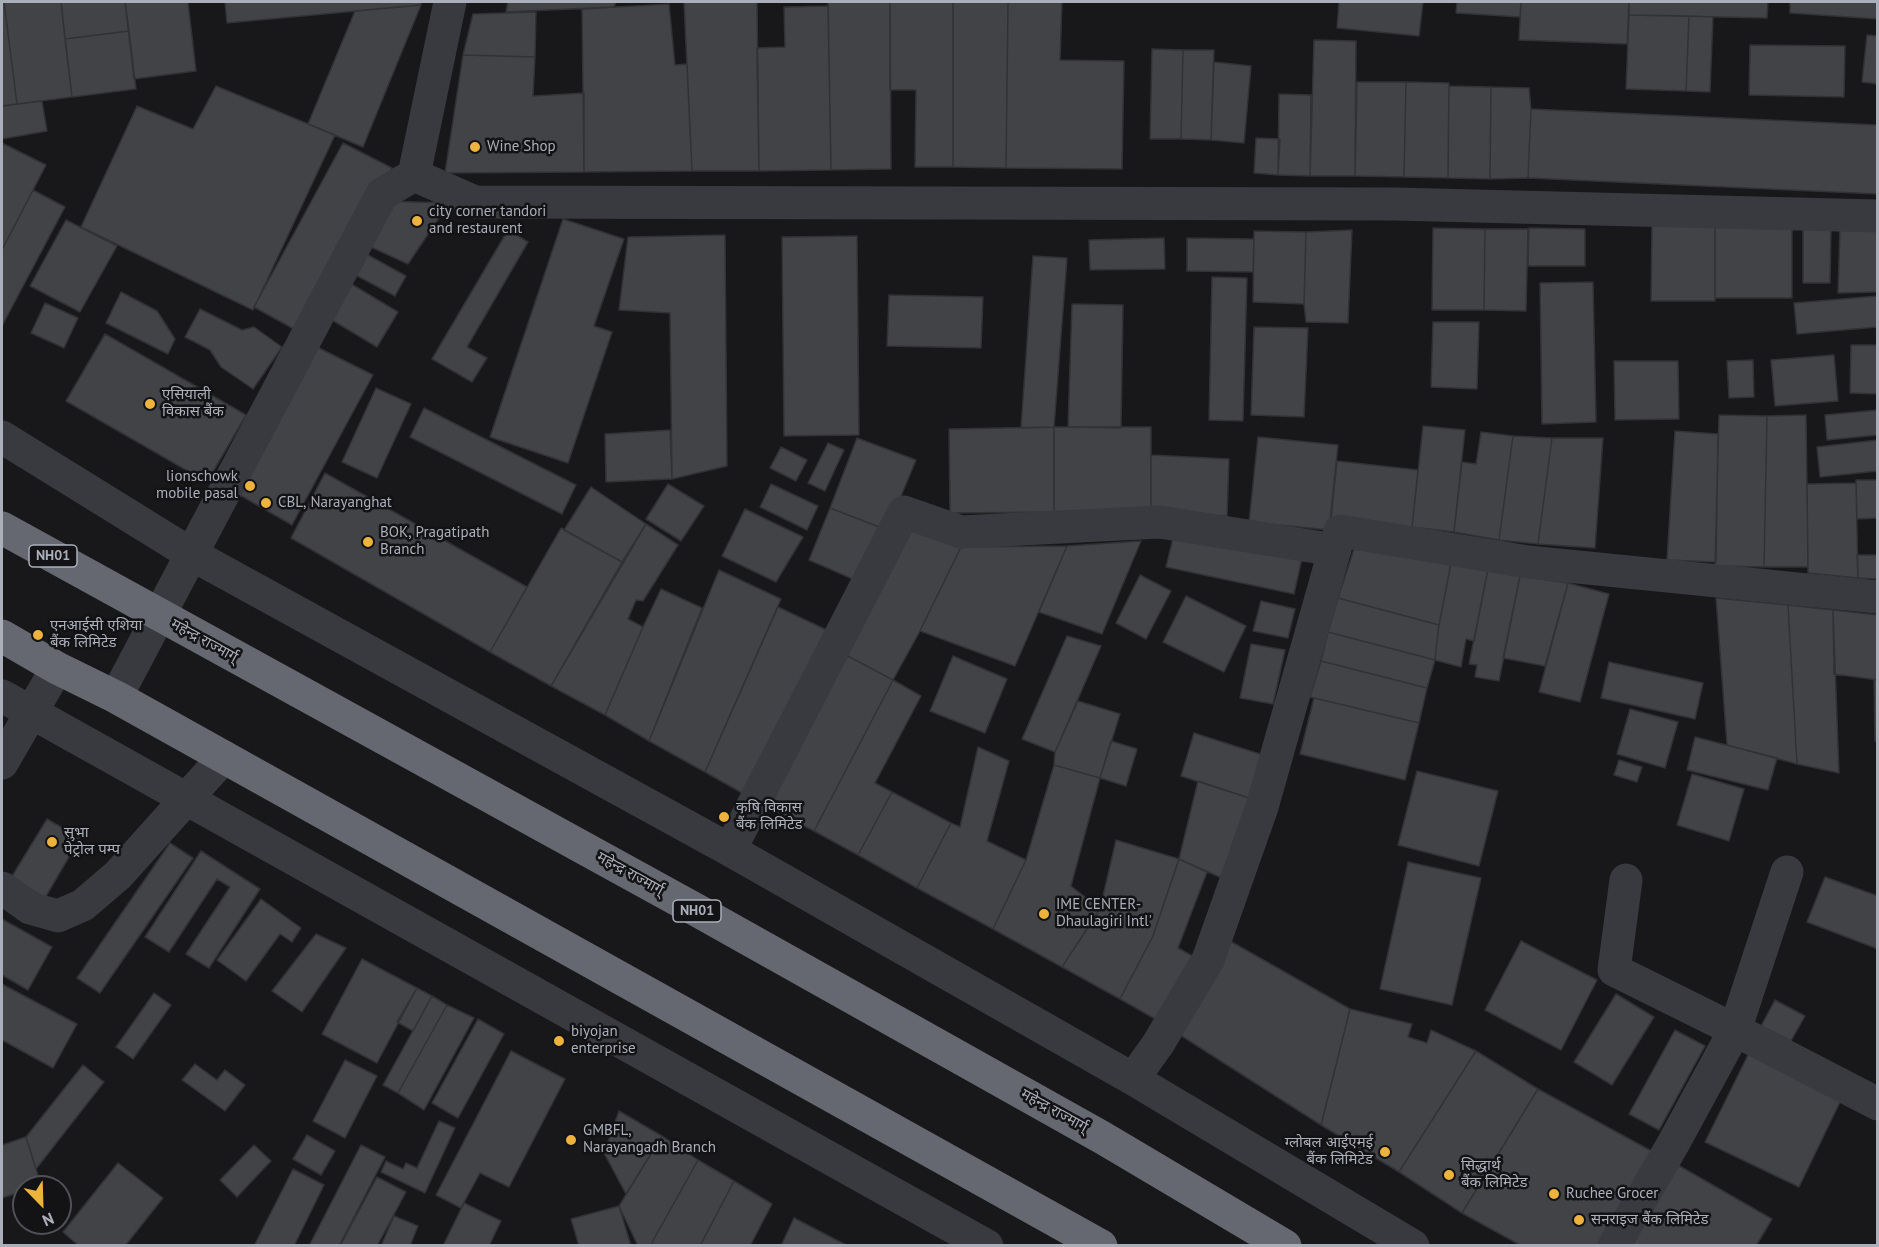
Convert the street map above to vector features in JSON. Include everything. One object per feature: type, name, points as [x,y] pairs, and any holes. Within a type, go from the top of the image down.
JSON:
[{"type":"highway","name":"महेन्द्र राज्मार्ग्","points":[[2,528],[1103,1138],[1286,1245]]},
{"type":"highway","points":[[2,636],[57,668],[116,697],[1101,1245]]},
{"type":"street","points":[[116,697],[382,194],[414,175],[450,2]]},
{"type":"street","points":[[414,175],[476,202],[1395,204],[1878,216]]},
{"type":"street","points":[[2,436],[191,554],[730,850],[1133,1079],[1413,1245]]},
{"type":"street","points":[[730,850],[904,512],[961,532],[1160,522],[1335,550]]},
{"type":"street","points":[[1133,1079],[1158,1044],[1208,960],[1262,807],[1340,531],[1528,562],[1878,597]]},
{"type":"street","points":[[2,763],[57,668]]},
{"type":"street","points":[[2,696],[987,1245]]},
{"type":"street","points":[[2,888],[30,908],[58,916],[83,905],[118,875],[224,757]]},
{"type":"street","points":[[1614,1245],[1673,1144],[1735,1030],[1787,872]]},
{"type":"street","points":[[1626,880],[1614,970],[1878,1104]]},
{"type":"building","points":[[2,2],[4,2],[17,104],[2,106]]},
{"type":"building","points":[[4,2],[61,2],[72,97],[17,104]]},
{"type":"building","points":[[61,2],[125,2],[129,31],[65,39]]},
{"type":"building","points":[[125,2],[188,2],[196,71],[134,79]]},
{"type":"building","points":[[225,2],[421,2],[421,5],[227,23]]},
{"type":"building","points":[[508,2],[616,2],[614,7],[506,12]]},
{"type":"building","points":[[684,2],[757,2],[759,171],[692,171]]},
{"type":"building","points":[[828,2],[890,2],[891,169],[831,170]]},
{"type":"building","points":[[890,2],[953,2],[953,167],[915,167],[916,90],[890,90]]},
{"type":"building","points":[[953,2],[1008,2],[1006,168],[953,167]]},
{"type":"building","points":[[1008,2],[1062,2],[1060,60],[1124,61],[1122,169],[1006,168]]},
{"type":"building","points":[[1339,2],[1423,2],[1419,36],[1337,28]]},
{"type":"building","points":[[1457,2],[1521,2],[1520,17],[1456,13]]},
{"type":"building","points":[[1521,2],[1629,2],[1627,44],[1519,40]]},
{"type":"building","points":[[1629,2],[1768,2],[1767,18],[1629,15]]},
{"type":"building","points":[[1790,2],[1878,2],[1878,19],[1790,13]]},
{"type":"building","points":[[669,4],[675,65],[687,64],[692,171],[584,172],[582,9]]},
{"type":"building","points":[[421,5],[363,147],[308,124],[355,11]]},
{"type":"building","points":[[828,6],[831,170],[759,171],[757,48],[785,47],[784,7]]},
{"type":"building","points":[[536,12],[535,57],[463,55],[473,14]]},
{"type":"building","points":[[1629,15],[1689,16],[1686,91],[1626,89]]},
{"type":"building","points":[[1689,16],[1713,17],[1710,92],[1686,91]]},
{"type":"building","points":[[129,31],[136,89],[72,97],[65,39]]},
{"type":"building","points":[[1867,35],[1878,36],[1878,84],[1862,82]]},
{"type":"building","points":[[1314,40],[1356,41],[1355,176],[1310,176]]},
{"type":"building","points":[[1750,45],[1845,46],[1844,97],[1749,95]]},
{"type":"building","points":[[1152,49],[1183,50],[1181,139],[1150,139]]},
{"type":"building","points":[[1183,50],[1214,50],[1211,140],[1181,139]]},
{"type":"building","points":[[463,55],[535,57],[533,96],[584,93],[584,172],[445,173]]},
{"type":"building","points":[[1214,62],[1251,66],[1244,143],[1211,140]]},
{"type":"building","points":[[1357,82],[1406,82],[1404,177],[1355,176]]},
{"type":"building","points":[[1406,82],[1449,83],[1448,178],[1404,177]]},
{"type":"building","points":[[216,86],[335,135],[253,310],[81,227],[137,106],[193,129]]},
{"type":"building","points":[[1449,86],[1491,87],[1490,179],[1448,178]]},
{"type":"building","points":[[1491,87],[1529,88],[1531,109],[1528,178],[1490,179]]},
{"type":"building","points":[[1279,94],[1311,95],[1310,176],[1278,175]]},
{"type":"building","points":[[42,101],[47,131],[2,139],[2,106]]},
{"type":"building","points":[[1531,109],[1878,125],[1878,194],[1528,178]]},
{"type":"building","points":[[1256,138],[1280,139],[1278,175],[1254,173]]},
{"type":"building","points":[[2,143],[46,165],[2,250]]},
{"type":"building","points":[[343,143],[392,168],[303,334],[254,307]]},
{"type":"building","points":[[33,190],[65,207],[2,326],[2,250]]},
{"type":"building","points":[[380,201],[449,203],[408,264],[360,242]]},
{"type":"building","points":[[563,219],[624,239],[594,326],[612,332],[568,463],[490,437]]},
{"type":"building","points":[[66,220],[117,246],[80,312],[30,286]]},
{"type":"building","points":[[1652,225],[1715,226],[1715,301],[1651,301]]},
{"type":"building","points":[[1715,226],[1792,227],[1792,298],[1715,298]]},
{"type":"building","points":[[1840,227],[1878,228],[1878,292],[1838,293]]},
{"type":"building","points":[[1433,228],[1485,229],[1484,310],[1432,310]]},
{"type":"building","points":[[1529,228],[1585,229],[1585,266],[1528,266]]},
{"type":"building","points":[[1803,228],[1831,228],[1830,283],[1803,283]]},
{"type":"building","points":[[1485,229],[1528,229],[1526,311],[1484,310]]},
{"type":"building","points":[[508,230],[528,242],[467,347],[487,358],[472,382],[432,359]]},
{"type":"building","points":[[1352,230],[1348,323],[1306,322],[1304,304],[1306,232]]},
{"type":"building","points":[[1254,231],[1306,232],[1304,304],[1253,302]]},
{"type":"building","points":[[725,235],[727,466],[672,479],[670,313],[619,310],[628,237]]},
{"type":"building","points":[[857,236],[859,435],[784,436],[782,237]]},
{"type":"building","points":[[1164,238],[1165,269],[1090,270],[1089,240]]},
{"type":"building","points":[[1187,238],[1254,239],[1253,272],[1187,271]]},
{"type":"building","points":[[359,250],[406,276],[395,296],[348,271]]},
{"type":"building","points":[[1033,256],[1067,258],[1054,427],[1021,428]]},
{"type":"building","points":[[1212,277],[1247,278],[1243,421],[1209,420]]},
{"type":"building","points":[[343,279],[398,312],[377,347],[322,314]]},
{"type":"building","points":[[1593,282],[1596,422],[1542,424],[1540,283]]},
{"type":"building","points":[[121,292],[157,311],[175,339],[168,354],[106,323]]},
{"type":"building","points":[[889,295],[983,297],[981,348],[887,346]]},
{"type":"building","points":[[1878,296],[1878,327],[1797,334],[1794,303]]},
{"type":"building","points":[[45,303],[78,318],[64,348],[31,333]]},
{"type":"building","points":[[1072,304],[1123,305],[1121,428],[1068,427]]},
{"type":"building","points":[[200,309],[242,330],[254,327],[282,347],[253,389],[221,367],[210,350],[185,337]]},
{"type":"building","points":[[1433,322],[1479,322],[1477,389],[1431,387]]},
{"type":"building","points":[[1254,327],[1308,328],[1304,417],[1251,415]]},
{"type":"building","points":[[105,334],[246,415],[207,482],[66,401]]},
{"type":"building","points":[[1851,345],[1878,345],[1878,394],[1850,393]]},
{"type":"building","points":[[315,346],[373,375],[292,525],[231,490]]},
{"type":"building","points":[[1834,355],[1838,401],[1775,406],[1771,360]]},
{"type":"building","points":[[1753,360],[1754,397],[1729,398],[1727,361]]},
{"type":"building","points":[[1614,361],[1678,361],[1679,419],[1615,420]]},
{"type":"building","points":[[376,388],[411,404],[377,478],[342,462]]},
{"type":"building","points":[[424,408],[576,485],[562,514],[410,437]]},
{"type":"building","points":[[1878,410],[1878,435],[1827,440],[1825,415]]},
{"type":"building","points":[[1719,415],[1767,416],[1764,567],[1715,566]]},
{"type":"building","points":[[1806,415],[1808,567],[1764,567],[1767,416]]},
{"type":"building","points":[[1423,426],[1465,430],[1454,532],[1412,527]]},
{"type":"building","points":[[1054,427],[1151,427],[1151,513],[1054,512]]},
{"type":"building","points":[[1054,427],[1054,512],[950,513],[949,429]]},
{"type":"building","points":[[670,430],[672,479],[606,482],[605,434]]},
{"type":"building","points":[[1675,431],[1718,434],[1716,562],[1667,560]]},
{"type":"building","points":[[1481,432],[1513,436],[1499,540],[1454,532],[1462,462],[1476,464]]},
{"type":"building","points":[[1513,436],[1552,438],[1538,544],[1499,540]]},
{"type":"building","points":[[1258,437],[1338,445],[1329,530],[1249,522]]},
{"type":"building","points":[[857,438],[916,460],[887,530],[830,508]]},
{"type":"building","points":[[1552,438],[1603,438],[1595,548],[1538,544]]},
{"type":"building","points":[[1878,440],[1878,471],[1820,477],[1817,447]]},
{"type":"building","points":[[828,443],[844,450],[825,491],[808,483]]},
{"type":"building","points":[[781,447],[807,460],[796,481],[770,468]]},
{"type":"building","points":[[1151,455],[1229,459],[1227,516],[1151,513]]},
{"type":"building","points":[[1337,461],[1418,470],[1412,527],[1331,519]]},
{"type":"building","points":[[325,473],[527,587],[490,652],[291,538]]},
{"type":"building","points":[[1856,480],[1878,480],[1878,518],[1857,519]]},
{"type":"building","points":[[1856,483],[1858,578],[1808,573],[1807,484]]},
{"type":"building","points":[[668,484],[704,506],[681,541],[646,519]]},
{"type":"building","points":[[771,484],[818,506],[807,530],[760,507]]},
{"type":"building","points":[[591,487],[646,524],[622,562],[564,530]]},
{"type":"building","points":[[830,508],[887,530],[862,583],[809,560]]},
{"type":"building","points":[[745,509],[803,537],[776,582],[722,556]]},
{"type":"building","points":[[908,522],[961,547],[893,680],[844,654]]},
{"type":"building","points":[[646,524],[678,545],[643,601],[636,600],[628,619],[643,627],[605,715],[551,686]]},
{"type":"building","points":[[561,528],[622,562],[551,686],[490,652]]},
{"type":"building","points":[[1175,530],[1302,558],[1294,594],[1166,567]]},
{"type":"building","points":[[1141,541],[1102,634],[1039,612],[1067,546]]},
{"type":"building","points":[[1067,546],[1015,666],[920,631],[961,547]]},
{"type":"building","points":[[1355,546],[1451,563],[1439,625],[1338,598]]},
{"type":"building","points":[[1857,555],[1878,555],[1878,579],[1858,578]]},
{"type":"building","points":[[1451,563],[1488,569],[1474,641],[1466,639],[1461,667],[1435,660]]},
{"type":"building","points":[[1488,569],[1520,576],[1499,681],[1475,677],[1477,665],[1469,664]]},
{"type":"building","points":[[719,570],[781,599],[705,772],[649,741]]},
{"type":"building","points":[[1140,575],[1171,591],[1146,639],[1116,623]]},
{"type":"building","points":[[1520,576],[1568,583],[1545,666],[1503,658]]},
{"type":"building","points":[[1568,583],[1609,594],[1580,702],[1539,692]]},
{"type":"building","points":[[661,589],[702,608],[649,741],[605,715]]},
{"type":"building","points":[[1186,596],[1246,626],[1224,672],[1163,642]]},
{"type":"building","points":[[1338,598],[1439,625],[1435,660],[1328,632]]},
{"type":"building","points":[[1716,598],[1788,605],[1797,764],[1727,745]]},
{"type":"building","points":[[1261,601],[1295,609],[1288,638],[1253,631]]},
{"type":"building","points":[[1788,605],[1833,610],[1839,773],[1797,764]]},
{"type":"building","points":[[778,607],[835,634],[751,798],[705,772]]},
{"type":"building","points":[[1833,610],[1878,615],[1878,680],[1834,674]]},
{"type":"building","points":[[1328,632],[1435,660],[1427,688],[1321,661]]},
{"type":"building","points":[[1067,636],[1101,646],[1055,752],[1022,739]]},
{"type":"building","points":[[1251,644],[1285,650],[1273,704],[1240,698]]},
{"type":"building","points":[[844,654],[893,680],[814,831],[764,805]]},
{"type":"building","points":[[953,656],[1007,679],[985,733],[930,711]]},
{"type":"building","points":[[1321,661],[1427,688],[1419,723],[1310,697]]},
{"type":"building","points":[[1609,662],[1703,683],[1695,719],[1601,698]]},
{"type":"building","points":[[893,680],[921,696],[875,783],[892,792],[858,855],[814,831]]},
{"type":"building","points":[[1874,680],[1878,680],[1878,743],[1875,741]]},
{"type":"building","points":[[1314,698],[1419,723],[1405,780],[1300,754]]},
{"type":"building","points":[[1078,701],[1120,714],[1100,778],[1054,765],[1055,752]]},
{"type":"building","points":[[1630,709],[1678,722],[1665,768],[1617,754]]},
{"type":"building","points":[[1194,733],[1263,755],[1249,798],[1181,776]]},
{"type":"building","points":[[1695,737],[1777,758],[1768,790],[1687,770]]},
{"type":"building","points":[[1111,741],[1137,749],[1126,786],[1100,778]]},
{"type":"building","points":[[978,747],[1009,761],[987,841],[1026,860],[993,929],[917,888],[951,823],[960,827]]},
{"type":"building","points":[[1619,760],[1642,767],[1637,782],[1614,775]]},
{"type":"building","points":[[1054,765],[1100,778],[1071,886],[1100,909],[1062,967],[993,929],[1026,860]]},
{"type":"building","points":[[1417,771],[1498,791],[1479,866],[1398,845]]},
{"type":"building","points":[[1692,774],[1744,789],[1729,841],[1677,825]]},
{"type":"building","points":[[1198,781],[1249,798],[1224,879],[1179,859]]},
{"type":"building","points":[[892,792],[951,823],[917,888],[858,855]]},
{"type":"building","points":[[47,819],[80,838],[45,898],[11,878]]},
{"type":"building","points":[[1116,840],[1179,859],[1153,936],[1120,999],[1062,967],[1100,909]]},
{"type":"building","points":[[170,843],[193,858],[100,993],[77,978]]},
{"type":"building","points":[[201,851],[260,889],[209,968],[186,954],[230,887],[217,879],[169,952],[145,937]]},
{"type":"building","points":[[1179,859],[1207,872],[1178,948],[1200,960],[1164,1024],[1120,999],[1153,936]]},
{"type":"building","points":[[1408,862],[1481,878],[1452,1005],[1380,989]]},
{"type":"building","points":[[1825,877],[1878,896],[1878,949],[1807,922]]},
{"type":"building","points":[[261,899],[301,928],[292,942],[280,934],[246,981],[217,960]]},
{"type":"building","points":[[2,919],[52,947],[28,990],[2,975]]},
{"type":"building","points":[[316,934],[346,948],[302,1012],[272,991]]},
{"type":"building","points":[[1230,941],[1350,1009],[1321,1125],[1177,1033]]},
{"type":"building","points":[[1521,941],[1597,980],[1561,1050],[1485,1010]]},
{"type":"building","points":[[362,959],[417,988],[377,1063],[322,1034]]},
{"type":"building","points":[[2,984],[77,1024],[53,1068],[2,1040]]},
{"type":"building","points":[[417,988],[432,996],[413,1031],[397,1022]]},
{"type":"building","points":[[154,993],[171,1005],[133,1059],[116,1047]]},
{"type":"building","points":[[1616,994],[1654,1017],[1612,1085],[1574,1062]]},
{"type":"building","points":[[432,996],[447,1005],[398,1093],[383,1085]]},
{"type":"building","points":[[1775,1000],[1805,1016],[1791,1041],[1761,1026]]},
{"type":"building","points":[[447,1005],[474,1018],[424,1110],[398,1093]]},
{"type":"building","points":[[1350,1009],[1412,1024],[1408,1037],[1427,1043],[1431,1030],[1476,1051],[1399,1172],[1321,1125]]},
{"type":"building","points":[[478,1019],[504,1034],[458,1118],[432,1103]]},
{"type":"building","points":[[1675,1030],[1705,1046],[1659,1130],[1629,1114]]},
{"type":"building","points":[[511,1051],[565,1079],[509,1187],[480,1173],[461,1208],[436,1195]]},
{"type":"building","points":[[1476,1051],[1538,1089],[1462,1213],[1399,1172]]},
{"type":"building","points":[[1749,1053],[1842,1098],[1799,1187],[1705,1142]]},
{"type":"building","points":[[345,1060],[377,1076],[345,1138],[313,1121]]},
{"type":"building","points":[[195,1064],[217,1080],[225,1070],[245,1085],[225,1111],[182,1080]]},
{"type":"building","points":[[83,1065],[104,1082],[36,1169],[26,1137]]},
{"type":"building","points":[[1538,1089],[1655,1153],[1598,1246],[1522,1246],[1462,1213]]},
{"type":"building","points":[[619,1111],[662,1136],[626,1194],[604,1153]]},
{"type":"building","points":[[439,1121],[455,1128],[425,1193],[381,1172],[386,1161],[403,1169],[406,1163],[417,1168]]},
{"type":"building","points":[[307,1135],[335,1151],[321,1175],[293,1159]]},
{"type":"building","points":[[662,1136],[698,1160],[650,1246],[638,1246],[619,1206]]},
{"type":"building","points":[[26,1137],[38,1175],[12,1175],[12,1195],[2,1198],[2,1145]]},
{"type":"building","points":[[254,1145],[271,1161],[237,1197],[220,1180]]},
{"type":"building","points":[[361,1145],[385,1157],[339,1246],[309,1246]]},
{"type":"building","points":[[698,1160],[734,1181],[700,1246],[650,1246]]},
{"type":"building","points":[[118,1163],[163,1198],[125,1246],[79,1246],[66,1235],[72,1235],[72,1221]]},
{"type":"building","points":[[1676,1164],[1772,1219],[1756,1246],[1629,1246]]},
{"type":"building","points":[[293,1169],[324,1185],[294,1246],[254,1246]]},
{"type":"building","points":[[377,1177],[406,1192],[377,1246],[340,1246]]},
{"type":"building","points":[[734,1181],[772,1204],[750,1246],[700,1246]]},
{"type":"building","points":[[464,1203],[501,1221],[489,1246],[443,1246]]},
{"type":"building","points":[[619,1206],[631,1246],[579,1246],[571,1219]]},
{"type":"building","points":[[394,1216],[418,1226],[410,1246],[381,1246]]},
{"type":"building","points":[[794,1218],[848,1246],[781,1246]]},
{"type":"place","name":"Wine Shop","points":[[475,147]]},
{"type":"place","name":"city corner tandori and restaurent","points":[[417,221]]},
{"type":"place","name":"एसियाली विकास बैंक","points":[[150,404]]},
{"type":"place","name":"lionschowk mobile pasal","points":[[250,486]]},
{"type":"place","name":"CBL, Narayanghat","points":[[266,503]]},
{"type":"place","name":"BOK, Pragatipath Branch","points":[[368,542]]},
{"type":"place","name":"एनआईसी एशिया बैंक लिमिटेड","points":[[38,635]]},
{"type":"place","name":"कृषि विकास बैंक लिमिटेड","points":[[724,817]]},
{"type":"place","name":"सुभा पेट्रोल पम्प","points":[[52,842]]},
{"type":"place","name":"IME CENTER- Dhaulagiri Intl'","points":[[1044,914]]},
{"type":"place","name":"biyojan enterprise","points":[[559,1041]]},
{"type":"place","name":"GMBFL, Narayangadh Branch","points":[[571,1140]]},
{"type":"place","name":"ग्लोबल आईएमई बैंक लिमिटेड","points":[[1385,1152]]},
{"type":"place","name":"सिद्धार्थ बैंक लिमिटेड","points":[[1449,1175]]},
{"type":"place","name":"Ruchee Grocer","points":[[1554,1194]]},
{"type":"place","name":"सनराइज बैंक लिमिटेड","points":[[1579,1220]]}]
